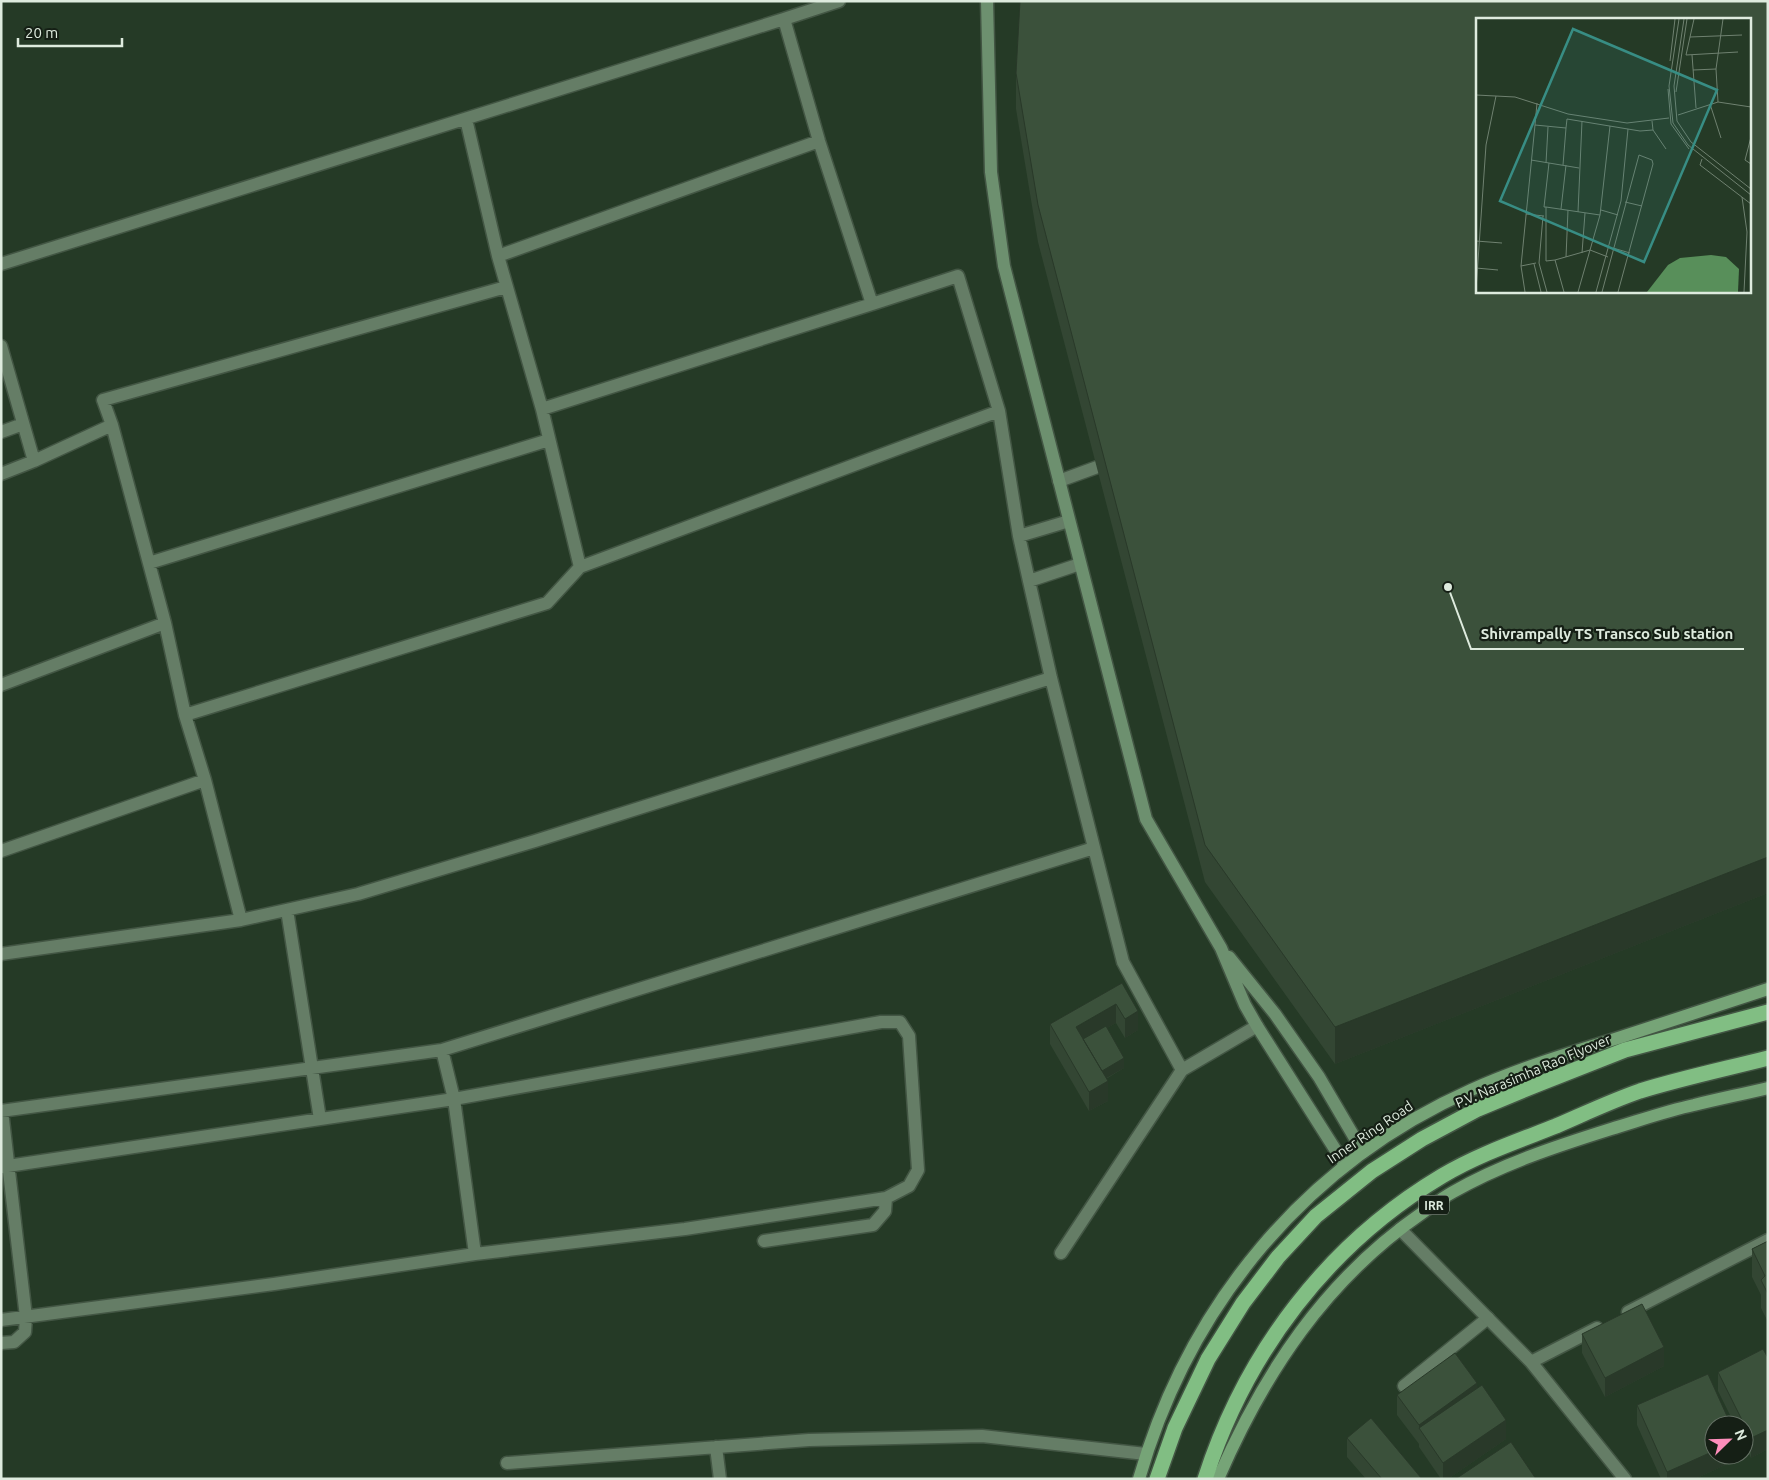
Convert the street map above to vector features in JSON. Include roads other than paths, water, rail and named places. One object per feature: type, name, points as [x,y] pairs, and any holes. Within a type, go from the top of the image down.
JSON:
[{"type":"highway","name":"P.V. Narasimha Rao Flyover","points":[[1157,1479],[1175,1428],[1208,1359],[1244,1303],[1278,1257],[1316,1216],[1372,1170],[1422,1139],[1478,1109],[1536,1085],[1626,1050],[1768,1012]]},
{"type":"highway","points":[[1205,1479],[1216,1446],[1246,1382],[1278,1328],[1311,1286],[1346,1249],[1396,1206],[1443,1175],[1497,1150],[1639,1091],[1768,1058]]},
{"type":"main road","name":"Inner Ring Road","points":[[1139,1479],[1158,1421],[1191,1348],[1227,1290],[1263,1244],[1302,1201],[1345,1165],[1411,1120],[1470,1091],[1529,1066],[1768,989]]},
{"type":"main road","name":"IRR","points":[[1218,1479],[1229,1452],[1261,1391],[1294,1339],[1326,1299],[1360,1263],[1400,1228],[1453,1192],[1505,1166],[1558,1145],[1693,1105],[1768,1088]]},
{"type":"street","points":[[1,264],[839,1]]},
{"type":"street","points":[[987,1],[991,172],[1004,266],[1146,819],[1221,948],[1256,1026],[1345,1165]]},
{"type":"street","points":[[784,19],[819,141],[872,304]]},
{"type":"street","points":[[466,119],[498,256],[542,409],[580,567]]},
{"type":"street","points":[[498,256],[819,141]]},
{"type":"street","points":[[542,409],[958,276],[998,411],[1019,536],[1029,581],[1123,962],[1182,1070]]},
{"type":"street","points":[[241,920],[205,780],[185,715],[165,623],[112,426],[103,400],[506,287]]},
{"type":"street","points":[[1,346],[34,461]]},
{"type":"street","points":[[185,715],[547,603],[580,567],[998,411]]},
{"type":"street","points":[[1,432],[24,424]]},
{"type":"street","points":[[1,474],[112,426]]},
{"type":"street","points":[[149,563],[549,440]]},
{"type":"street","points":[[1059,481],[1120,459]]},
{"type":"street","points":[[1019,536],[1070,521]]},
{"type":"street","points":[[1029,581],[1080,564]]},
{"type":"street","points":[[1,685],[165,623]]},
{"type":"street","points":[[1,954],[241,920],[358,894],[536,841],[1052,678]]},
{"type":"street","points":[[1,851],[205,780]]},
{"type":"street","points":[[1,1344],[14,1342],[25,1332],[26,1317],[5,1166],[1,1111],[442,1050],[1094,848]]},
{"type":"street","points":[[286,910],[320,1119]]},
{"type":"street","points":[[1221,948],[1275,1014],[1318,1076],[1363,1152]]},
{"type":"street","points":[[1,1320],[274,1284],[475,1254],[685,1229],[886,1198],[909,1186],[918,1170],[909,1036],[900,1022],[881,1022],[454,1098],[5,1166]]},
{"type":"street","points":[[1061,1253],[1182,1070],[1256,1026]]},
{"type":"street","points":[[442,1050],[454,1098],[475,1254]]},
{"type":"street","points":[[764,1241],[873,1225],[885,1211],[886,1198]]},
{"type":"street","points":[[1400,1228],[1531,1362],[1619,1476]]},
{"type":"street","points":[[1531,1362],[1768,1240]]},
{"type":"street","points":[[1404,1386],[1488,1318]]},
{"type":"street","points":[[507,1463],[809,1440],[982,1436],[1146,1454]]},
{"type":"street","points":[[716,1447],[720,1479]]},
{"type":"place","name":"Shivrampally TS Transco Sub station","points":[[1448,587]]}]
